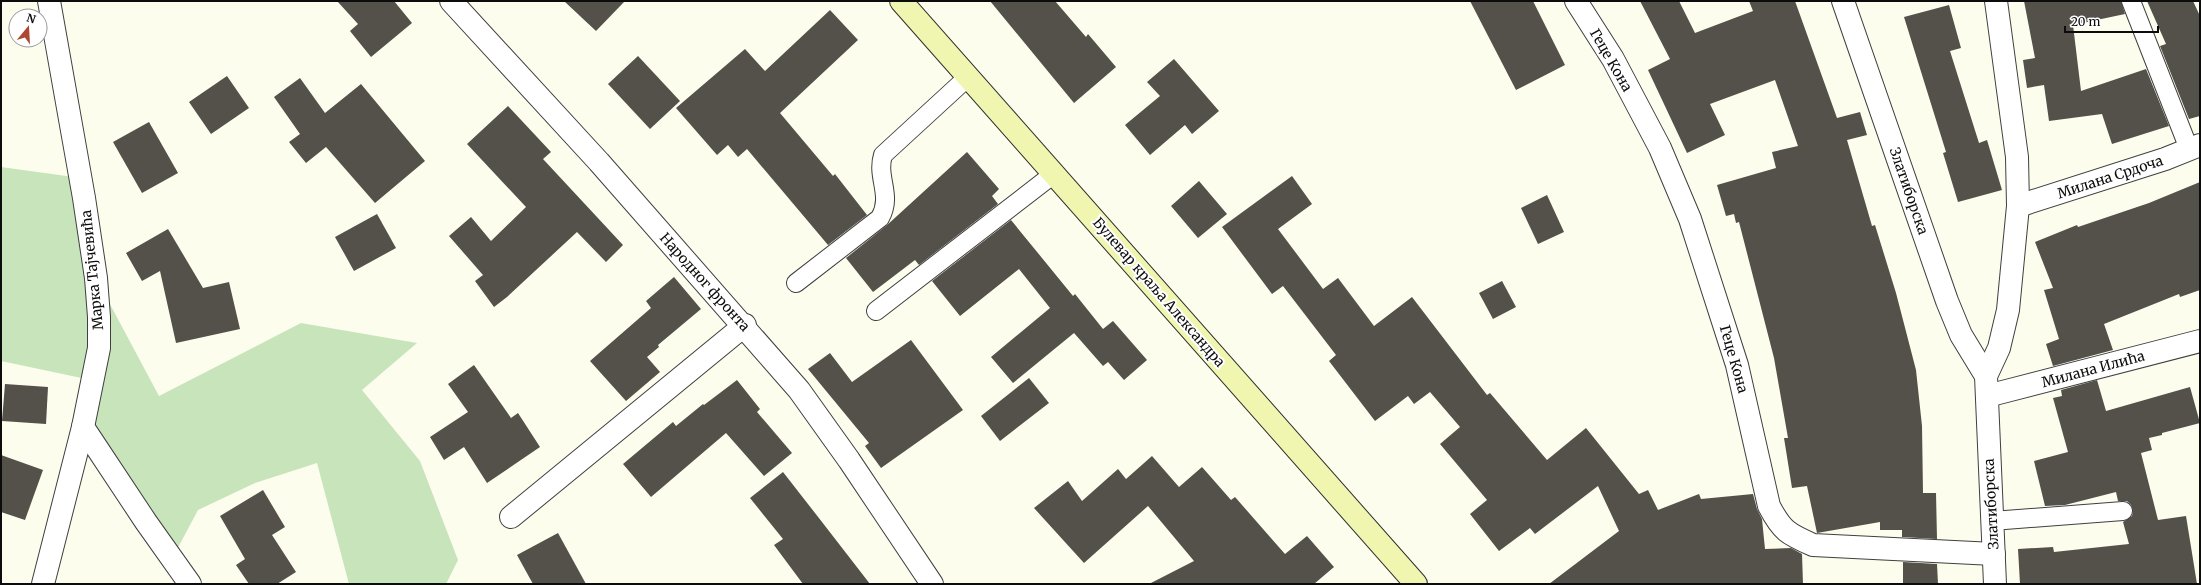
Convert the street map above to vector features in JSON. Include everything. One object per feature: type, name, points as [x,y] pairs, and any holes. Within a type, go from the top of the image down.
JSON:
[{"type":"main road","name":"Булевар краља Александра","points":[[901,1],[969,76],[1416,584]]},
{"type":"street","name":"Марка Тајчевића","points":[[43,584],[84,426],[99,348],[100,317],[84,198],[49,1]]},
{"type":"street","name":"Народног фронта","points":[[451,1],[537,93],[745,325],[799,390],[849,460],[932,584]]},
{"type":"street","name":"Геце Кона","points":[[1576,1],[1613,59],[1660,148],[1690,219],[1737,365],[1769,506],[1778,524],[1791,536],[1813,545],[1994,554]]},
{"type":"street","name":"Златиборска","points":[[1843,1],[1946,301],[1986,386]]},
{"type":"street","name":"Златиборска","points":[[1995,584],[1986,386],[1999,348],[2008,310],[2018,206],[2017,157],[1996,1]]},
{"type":"street","name":"Милана Срдоча","points":[[2018,206],[2165,159],[2195,147]]},
{"type":"street","points":[[511,517],[745,325]]},
{"type":"street","name":"Милана Илића","points":[[1986,386],[2200,341]]},
{"type":"street","points":[[84,426],[146,522],[190,584]]},
{"type":"lane","points":[[2131,1],[2195,147]]},
{"type":"lane","points":[[796,283],[880,218],[886,208],[887,199],[881,162],[883,155],[969,76]]},
{"type":"lane","points":[[876,311],[1055,174]]},
{"type":"lane","points":[[1992,521],[2123,512]]},
{"type":"green space","points":[[1,167],[81,178],[96,278],[159,396],[301,323],[417,343],[362,390],[420,461],[458,560],[446,584],[349,584],[317,463],[255,483],[198,510],[172,559],[83,427],[91,380],[1,361]]},
{"type":"building","points":[[337,1],[394,1],[412,23],[371,57],[350,31],[358,24]]},
{"type":"building","points":[[564,1],[625,1],[596,31]]},
{"type":"building","points":[[990,1],[1055,1],[1086,37],[1088,34],[1116,67],[1074,103]]},
{"type":"building","points":[[1470,1],[1533,1],[1565,65],[1516,90]]},
{"type":"building","points":[[1640,1],[1679,1],[1695,33],[1753,11],[1749,1],[1795,1],[1837,118],[1860,112],[1867,135],[1847,140],[1872,226],[1875,225],[1896,293],[1916,370],[1922,426],[1923,493],[1936,493],[1937,539],[1902,537],[1902,530],[1880,530],[1880,522],[1817,533],[1807,486],[1792,488],[1784,438],[1788,438],[1774,358],[1739,222],[1736,223],[1734,214],[1726,216],[1717,185],[1776,168],[1772,152],[1798,146],[1775,80],[1710,104],[1725,135],[1687,153],[1648,70],[1670,59]]},
{"type":"building","points":[[2024,1],[2121,1],[2125,14],[2073,25],[2081,91],[2146,69],[2169,126],[2112,144],[2102,114],[2049,121],[2044,85],[2027,88],[2023,60],[2035,58]]},
{"type":"building","points":[[2147,1],[2193,1],[2200,16],[2200,116],[2189,119],[2160,46],[2166,44]]},
{"type":"building","points":[[1949,5],[1961,48],[1950,51],[1979,143],[1987,140],[2002,190],[1958,202],[1943,153],[1946,152],[1904,17]]},
{"type":"building","points":[[830,10],[858,40],[780,113],[833,176],[835,174],[867,215],[828,245],[747,149],[738,157],[728,145],[717,155],[676,108],[745,49],[765,71]]},
{"type":"building","points":[[638,56],[680,101],[650,129],[608,84]]},
{"type":"building","points":[[1174,59],[1219,111],[1192,134],[1185,125],[1150,155],[1125,125],[1160,96],[1147,82]]},
{"type":"building","points":[[227,76],[249,108],[211,134],[189,102]]},
{"type":"building","points":[[300,78],[325,113],[361,84],[425,161],[375,203],[326,147],[306,163],[289,142],[300,134],[274,97]]},
{"type":"building","points":[[508,106],[551,152],[543,159],[623,245],[606,262],[577,232],[507,297],[494,307],[475,281],[483,275],[449,236],[471,217],[491,241],[526,207],[467,144]]},
{"type":"building","points":[[149,122],[178,173],[142,193],[113,142]]},
{"type":"building","points":[[967,152],[999,189],[992,196],[998,204],[919,265],[915,260],[873,292],[846,258],[886,226]]},
{"type":"building","points":[[1292,176],[1312,204],[1278,229],[1323,289],[1338,278],[1374,326],[1412,297],[1487,395],[1490,393],[1547,460],[1586,428],[1639,494],[1648,490],[1658,510],[1699,494],[1701,499],[1753,494],[1757,509],[1762,519],[1765,549],[1791,548],[1802,554],[1803,584],[1549,584],[1619,531],[1598,486],[1535,534],[1530,528],[1499,551],[1470,514],[1487,500],[1440,444],[1460,427],[1430,392],[1414,404],[1408,396],[1375,421],[1329,361],[1336,355],[1283,286],[1272,294],[1222,227]]},
{"type":"building","points":[[1199,181],[1227,214],[1198,238],[1171,206]]},
{"type":"building","points":[[2200,182],[2200,290],[2180,297],[2179,294],[2104,324],[2113,350],[2053,366],[2046,344],[2059,339],[2044,290],[2053,288],[2035,242],[2077,225],[2078,227],[2149,203]]},
{"type":"building","points":[[1547,195],[1564,232],[1538,244],[1521,208]]},
{"type":"building","points":[[377,214],[396,248],[354,271],[335,237]]},
{"type":"building","points":[[1011,220],[1073,296],[1075,294],[1103,329],[1113,321],[1147,360],[1124,380],[1108,362],[1103,366],[1074,333],[1013,383],[991,357],[1050,308],[1019,269],[960,316],[932,281]]},
{"type":"building","points":[[168,229],[203,288],[229,282],[240,329],[176,343],[160,271],[142,281],[126,253]]},
{"type":"building","points":[[674,277],[701,309],[658,345],[659,347],[647,357],[660,372],[626,401],[590,361],[651,308],[646,301]]},
{"type":"building","points":[[1502,281],[1516,307],[1493,319],[1479,293]]},
{"type":"building","points":[[911,340],[963,410],[881,468],[865,446],[869,443],[808,369],[830,353],[852,382]]},
{"type":"building","points":[[474,365],[511,418],[518,413],[540,447],[487,483],[464,447],[444,460],[430,437],[468,412],[448,384]]},
{"type":"building","points":[[1029,378],[1049,403],[1000,441],[981,416]]},
{"type":"building","points":[[737,380],[760,409],[757,412],[792,453],[764,476],[726,433],[651,497],[623,464],[673,422],[676,426],[703,404],[704,405]]},
{"type":"building","points":[[2097,380],[2106,411],[2190,387],[2200,423],[2149,438],[2152,450],[2141,453],[2158,520],[2186,516],[2197,584],[2020,584],[2018,549],[2053,547],[2054,552],[2129,544],[2123,522],[2132,516],[2133,511],[2131,505],[2127,501],[2118,501],[2116,492],[2065,505],[2045,506],[2034,461],[2068,452],[2053,398],[2062,396],[2061,390]]},
{"type":"building","points":[[5,384],[48,387],[46,424],[2,421]]},
{"type":"building","points":[[1,455],[43,470],[25,520],[1,512]]},
{"type":"building","points":[[1152,456],[1179,487],[1202,467],[1231,500],[1235,497],[1285,554],[1307,536],[1334,567],[1314,584],[1149,584],[1194,561],[1148,506],[1084,563],[1034,508],[1068,481],[1082,501],[1118,469],[1126,479]]},
{"type":"building","points":[[783,472],[870,584],[803,584],[774,545],[783,539],[750,498]]},
{"type":"building","points":[[263,490],[285,527],[272,535],[296,572],[277,584],[249,584],[236,565],[245,559],[220,516]]},
{"type":"building","points":[[558,533],[586,584],[533,584],[517,555]]},
{"type":"building","points":[[1903,562],[1937,564],[1938,584],[1903,584]]}]
